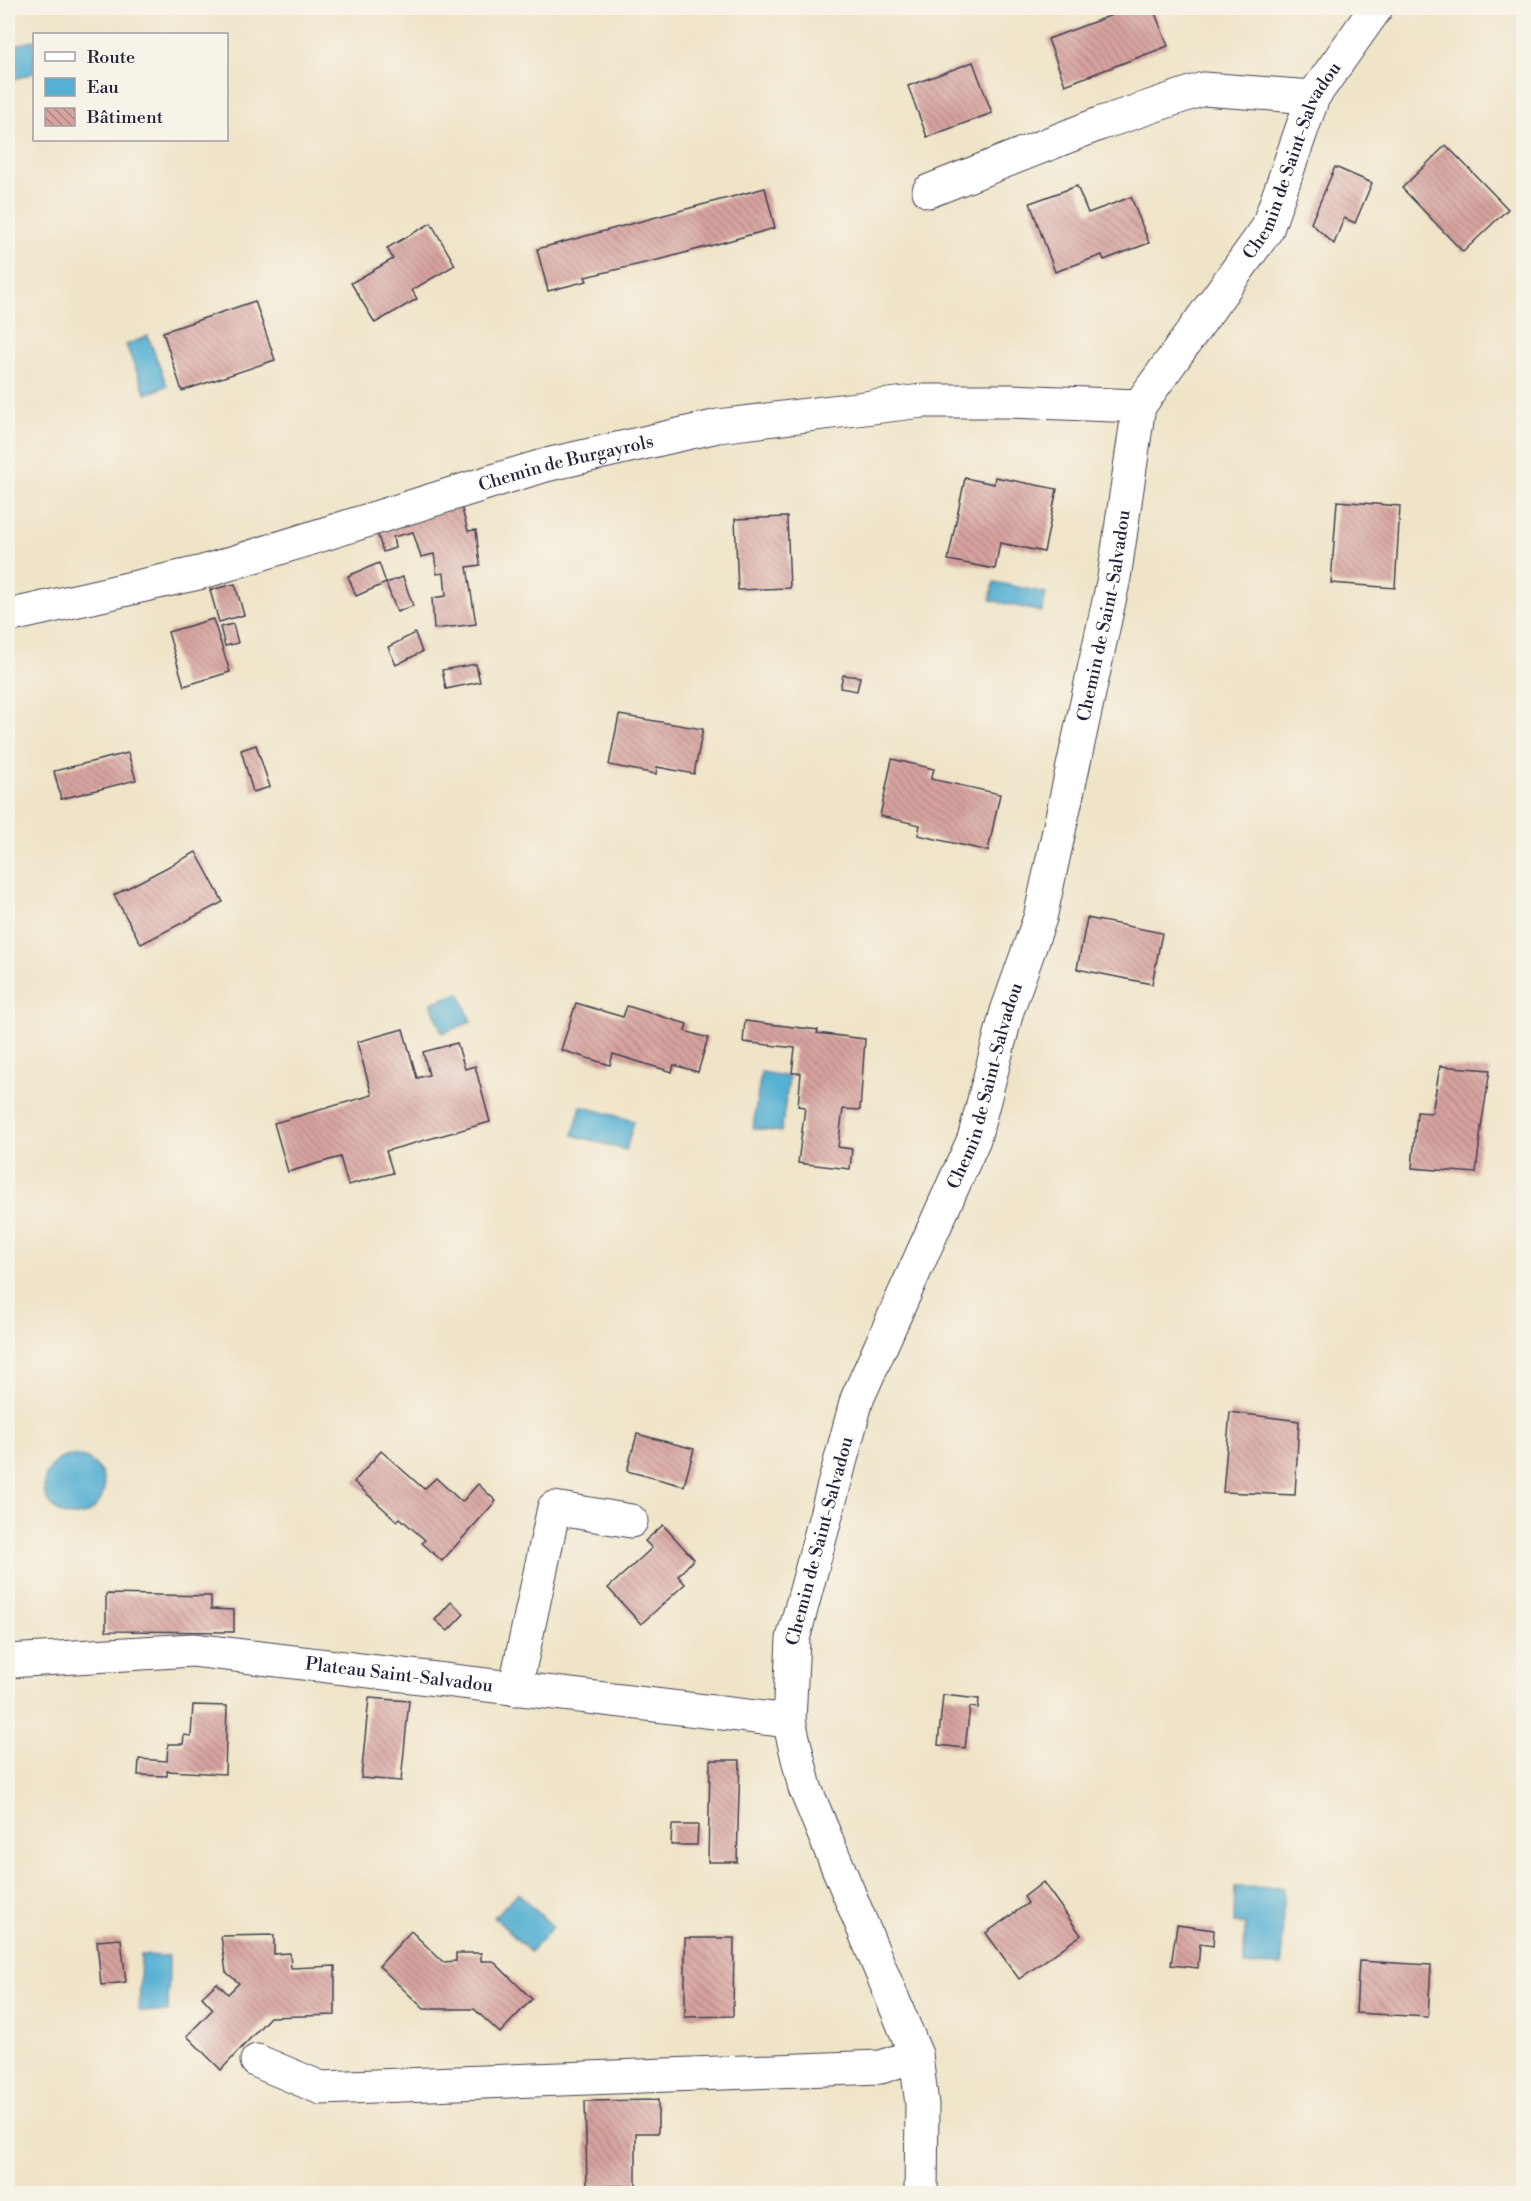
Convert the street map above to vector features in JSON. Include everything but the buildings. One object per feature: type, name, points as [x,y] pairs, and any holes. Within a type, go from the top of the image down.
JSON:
[{"type":"street","name":"Chemin de Saint-Salvadou","points":[[921,2193],[922,2104],[916,2055],[805,1788],[789,1721],[793,1639],[857,1400],[974,1139],[1007,1011],[1040,918],[1114,578],[1139,406],[1267,229],[1313,97],[1376,8]]},
{"type":"street","points":[[928,191],[1099,124],[1203,89],[1313,97]]},
{"type":"street","name":"Chemin de Burgayrols","points":[[8,616],[203,572],[546,465],[718,426],[922,401],[1009,401],[1139,406]]},
{"type":"street","points":[[514,1689],[554,1508],[631,1521]]},
{"type":"street","name":"Plateau Saint-Salvadou","points":[[8,1661],[193,1650],[789,1721]]},
{"type":"street","points":[[257,2061],[321,2088],[881,2067],[916,2055]]},
{"type":"water","points":[[33,40],[33,73],[8,81],[8,48]]},
{"type":"water","points":[[148,336],[167,386],[146,394],[126,345]]},
{"type":"water","points":[[994,582],[1046,593],[1042,612],[990,600]]},
{"type":"water","points":[[460,993],[471,1022],[442,1033],[431,1003]]},
{"type":"water","points":[[761,1072],[789,1077],[781,1132],[753,1128]]},
{"type":"water","points":[[581,1106],[634,1121],[626,1150],[573,1135]]},
{"type":"water","points":[[74,1456],[95,1465],[104,1486],[95,1507],[74,1516],[53,1507],[44,1486],[53,1465]]},
{"type":"water","points":[[1235,1887],[1283,1888],[1282,1966],[1244,1965],[1245,1924],[1234,1923]]},
{"type":"water","points":[[518,1893],[553,1927],[530,1952],[494,1917]]},
{"type":"water","points":[[141,1955],[169,1956],[168,2012],[139,2011]]}]
